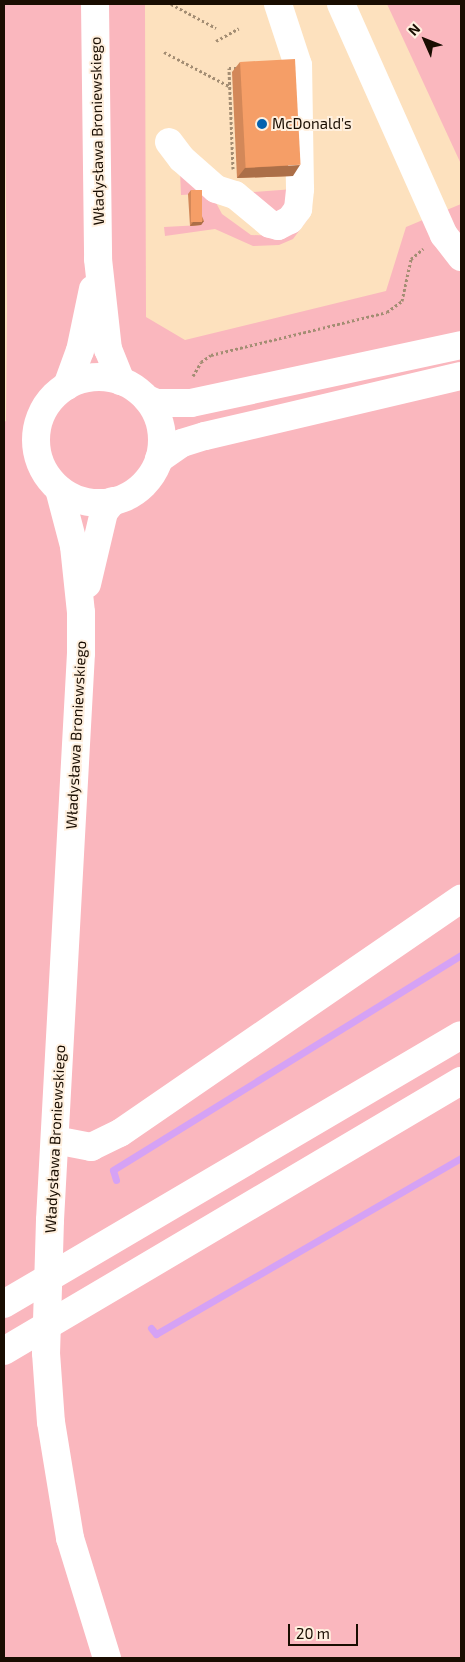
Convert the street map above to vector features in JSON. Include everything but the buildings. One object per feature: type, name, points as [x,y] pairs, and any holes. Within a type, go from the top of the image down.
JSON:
[{"type":"main road","name":"Władysława Broniewskiego","points":[[95,4],[98,259],[108,349],[121,381]]},
{"type":"main road","points":[[169,142],[182,159],[224,181],[235,194],[264,220],[278,226],[290,220],[298,209],[300,189],[298,65],[278,4]]},
{"type":"main road","points":[[341,4],[444,235],[461,257]]},
{"type":"main road","name":"Władysława Broniewskiego","points":[[67,386],[85,330],[98,259]]},
{"type":"main road","points":[[147,399],[157,403],[196,403],[461,345]]},
{"type":"main road","points":[[159,459],[182,443],[205,436],[461,376]]},
{"type":"main road","name":"Władysława Broniewskiego","points":[[59,489],[76,499],[94,503],[113,501],[142,486],[159,459],[161,428],[147,399],[121,381],[94,378],[67,386],[54,397],[38,427],[40,461],[59,489],[74,546],[81,613],[54,1140],[46,1353],[51,1422],[70,1538],[107,1658]]},
{"type":"main road","name":"Władysława Broniewskiego","points":[[81,613],[104,512],[113,501]]},
{"type":"main road","points":[[54,1140],[91,1147],[120,1133],[461,899]]},
{"type":"main road","points":[[4,1304],[461,1035]]},
{"type":"main road","points":[[4,1350],[461,1081]]},
{"type":"path","points":[[171,4],[216,28]]},
{"type":"path","points":[[216,41],[239,28]]},
{"type":"path","points":[[164,52],[229,86]]},
{"type":"path","points":[[224,181],[229,68],[244,68]]},
{"type":"path","points":[[194,384],[197,369],[210,355],[387,312],[402,301],[411,259],[433,240],[444,235]]},
{"type":"shaded area","points":[[4,4],[145,4],[146,317],[185,340],[386,291],[406,227],[461,204],[461,1658],[4,1658],[4,422],[6,421],[7,308]]},
{"type":"shaded area","points":[[387,4],[461,4],[461,164]]},
{"type":"shaded area","points":[[180,171],[214,199],[222,214],[251,235],[279,236],[309,211],[308,219],[293,239],[279,245],[253,246],[215,229],[165,236],[164,227],[201,225],[199,194],[181,195]]},
{"type":"shaded area","points":[[294,189],[283,213],[271,214],[240,193]]},
{"type":"waterway","points":[[116,1180],[113,1170],[461,955]]},
{"type":"waterway","points":[[151,1328],[156,1334],[461,1158]]},
{"type":"place","name":"McDonald's","points":[[262,124]]}]
